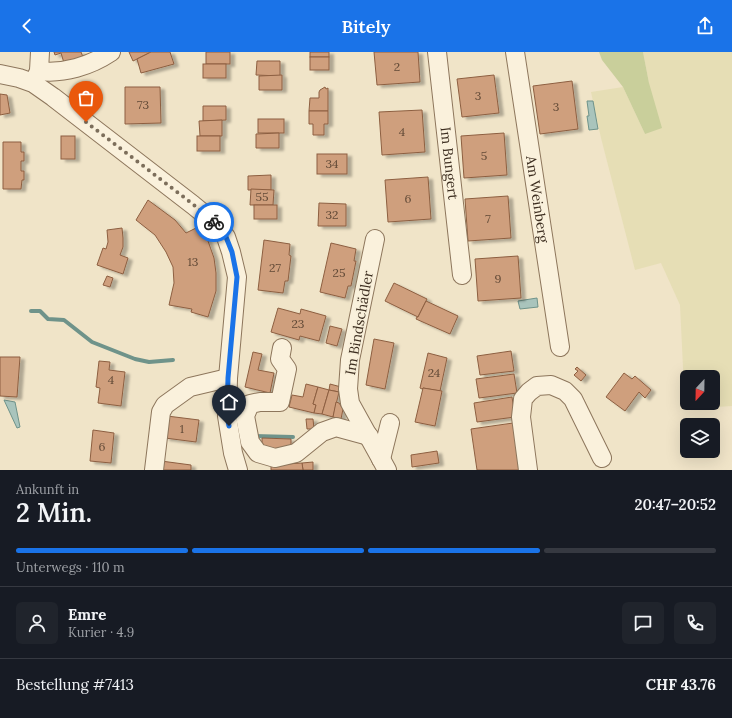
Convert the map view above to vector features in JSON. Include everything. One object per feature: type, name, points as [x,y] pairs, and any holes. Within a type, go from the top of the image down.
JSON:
[{"type":"street","points":[[40,52],[36,77],[53,97],[194,205],[215,223],[226,237],[232,252],[237,277],[229,370],[227,416],[233,453],[238,470]]},
{"type":"street","points":[[0,74],[19,78],[36,77],[89,64],[111,52]]},
{"type":"street","name":"Im Bungert","points":[[437,52],[462,275]]},
{"type":"street","name":"Am Weinberg","points":[[515,52],[560,347]]},
{"type":"street","name":"Im Bindschädler","points":[[375,239],[350,360],[348,389],[350,404],[384,464]]},
{"type":"street","points":[[282,348],[280,359],[287,369],[280,402],[260,402],[250,404],[245,416],[250,442],[258,453],[275,458],[296,453],[322,432],[336,426],[369,436]]},
{"type":"street","points":[[154,470],[161,412],[165,405],[190,387],[229,370]]},
{"type":"street","points":[[528,470],[521,417],[524,399],[529,392],[537,386],[551,385],[566,391],[573,399],[602,458]]},
{"type":"street","points":[[384,464],[390,423]]},
{"type":"shaded area","points":[[643,52],[732,52],[732,406],[720,407],[720,370],[683,370],[680,305],[661,263],[635,270],[601,138],[591,92],[623,87],[645,134],[649,83]]},
{"type":"green space","points":[[599,52],[643,52],[649,83],[662,128],[645,134],[623,87],[602,60]]},
{"type":"water","points":[[587,101],[593,101],[598,129],[589,130]]},
{"type":"water","points":[[537,298],[538,307],[520,309],[518,301]]},
{"type":"water","points":[[4,400],[15,402],[20,427],[17,428]]},
{"type":"building","points":[[54,52],[81,52],[83,57],[64,63],[61,53],[55,55]]},
{"type":"building","points":[[129,52],[151,52],[133,61]]},
{"type":"building","points":[[151,52],[170,52],[174,64],[141,73],[137,59]]},
{"type":"building","points":[[206,52],[230,52],[230,64],[206,64]]},
{"type":"building","points":[[310,52],[329,52],[329,57],[310,57]]},
{"type":"building","points":[[374,52],[418,52],[420,82],[377,85]]},
{"type":"building","points":[[310,57],[329,57],[329,70],[310,70]]},
{"type":"building","points":[[257,61],[280,61],[280,76],[256,75]]},
{"type":"building","points":[[203,64],[226,64],[226,78],[203,78]]},
{"type":"building","points":[[282,75],[282,90],[259,90],[259,76]]},
{"type":"building","points":[[494,75],[499,113],[462,117],[457,79]]},
{"type":"building","points":[[572,81],[578,129],[540,134],[533,86]]},
{"type":"building","points":[[125,87],[160,87],[161,123],[125,124]]},
{"type":"building","points":[[325,87],[326,89],[328,88],[328,111],[309,111],[310,98],[319,98],[320,90]]},
{"type":"building","points":[[0,94],[7,95],[10,113],[0,115]]},
{"type":"building","points":[[203,106],[226,106],[226,120],[203,121]]},
{"type":"building","points":[[422,110],[425,152],[382,155],[379,112]]},
{"type":"building","points":[[309,111],[328,111],[328,124],[324,124],[324,135],[313,135],[313,124],[309,124]]},
{"type":"building","points":[[258,119],[284,119],[284,133],[258,133]]},
{"type":"building","points":[[222,120],[222,136],[200,136],[199,121]]},
{"type":"building","points":[[279,133],[279,148],[256,148],[256,134]]},
{"type":"building","points":[[504,133],[507,175],[464,178],[461,136]]},
{"type":"building","points":[[61,136],[75,136],[75,159],[61,159]]},
{"type":"building","points":[[197,136],[220,136],[220,151],[197,151]]},
{"type":"building","points":[[3,142],[21,142],[21,152],[24,152],[24,161],[21,161],[21,171],[24,171],[24,180],[22,180],[21,189],[3,189]]},
{"type":"building","points":[[317,154],[347,154],[347,174],[317,174]]},
{"type":"building","points":[[271,175],[271,190],[248,190],[248,176]]},
{"type":"building","points":[[428,177],[431,219],[388,222],[385,180]]},
{"type":"building","points":[[251,189],[274,190],[273,205],[250,205]]},
{"type":"building","points":[[508,196],[511,238],[468,241],[465,199]]},
{"type":"building","points":[[148,200],[175,220],[186,233],[198,227],[208,241],[214,258],[216,291],[208,317],[191,312],[192,309],[169,305],[174,283],[173,267],[166,252],[155,235],[136,220]]},
{"type":"building","points":[[319,203],[346,204],[346,226],[318,226]]},
{"type":"building","points":[[254,205],[277,205],[277,219],[254,219]]},
{"type":"building","points":[[122,228],[123,247],[120,255],[128,258],[123,274],[97,265],[103,248],[106,249],[108,242],[107,230]]},
{"type":"building","points":[[264,240],[290,244],[289,255],[291,256],[288,281],[285,281],[283,293],[258,290]]},
{"type":"building","points":[[331,243],[356,249],[354,261],[356,261],[351,286],[348,286],[345,298],[320,292]]},
{"type":"building","points":[[518,256],[521,298],[478,301],[475,259]]},
{"type":"building","points":[[107,276],[113,278],[110,287],[103,285]]},
{"type":"building","points":[[394,283],[427,299],[418,317],[385,301]]},
{"type":"building","points":[[426,301],[458,316],[450,334],[416,319]]},
{"type":"building","points":[[278,308],[300,314],[301,309],[326,316],[319,341],[300,336],[299,340],[271,332]]},
{"type":"building","points":[[330,326],[342,329],[337,346],[326,343]]},
{"type":"building","points":[[374,339],[394,343],[385,389],[366,385]]},
{"type":"building","points":[[511,351],[514,371],[480,375],[477,356]]},
{"type":"building","points":[[253,352],[262,354],[258,370],[274,373],[270,393],[245,387]]},
{"type":"building","points":[[428,353],[447,358],[440,391],[420,388]]},
{"type":"building","points":[[0,357],[20,357],[17,397],[0,396]]},
{"type":"building","points":[[99,361],[110,362],[109,370],[125,372],[121,406],[98,403],[100,388],[96,387]]},
{"type":"building","points":[[577,367],[586,375],[581,381],[574,375],[578,371],[575,369]]},
{"type":"building","points":[[624,373],[632,379],[635,376],[651,390],[645,398],[639,392],[625,411],[606,397]]},
{"type":"building","points":[[514,374],[517,393],[479,398],[476,379]]},
{"type":"building","points":[[306,384],[318,387],[313,404],[316,405],[314,413],[289,407],[292,395],[303,397]]},
{"type":"building","points":[[330,384],[341,387],[339,392],[329,390]]},
{"type":"building","points":[[318,387],[329,390],[322,414],[314,413],[316,405],[313,404]]},
{"type":"building","points":[[423,388],[442,391],[435,426],[415,422]]},
{"type":"building","points":[[329,390],[339,392],[333,417],[322,414]]},
{"type":"building","points":[[512,397],[515,417],[477,422],[474,403]]},
{"type":"building","points":[[336,402],[339,403],[343,409],[341,419],[333,417]]},
{"type":"building","points":[[167,416],[199,420],[196,442],[165,438]]},
{"type":"building","points":[[306,419],[313,419],[314,429],[307,429]]},
{"type":"building","points":[[513,423],[520,470],[477,470],[471,429]]},
{"type":"building","points":[[93,430],[114,433],[111,463],[90,461]]},
{"type":"building","points":[[262,438],[291,439],[291,449],[262,449]]},
{"type":"building","points":[[437,451],[439,463],[412,467],[411,455]]},
{"type":"building","points":[[161,461],[191,465],[191,470],[160,470]]},
{"type":"building","points":[[313,462],[313,470],[303,470],[302,463]]},
{"type":"building","points":[[302,463],[303,470],[271,470],[271,465]]},
{"type":"waterway","points":[[31,311],[40,311],[48,319],[64,320],[92,342],[135,359],[149,362],[173,360]]},
{"type":"waterway","points":[[254,436],[293,437]]},
{"type":"way so far","points":[[86,122],[214,222]]},
{"type":"route","points":[[214,222],[226,237],[232,252],[237,277],[228,378],[227,416],[229,426]]}]
